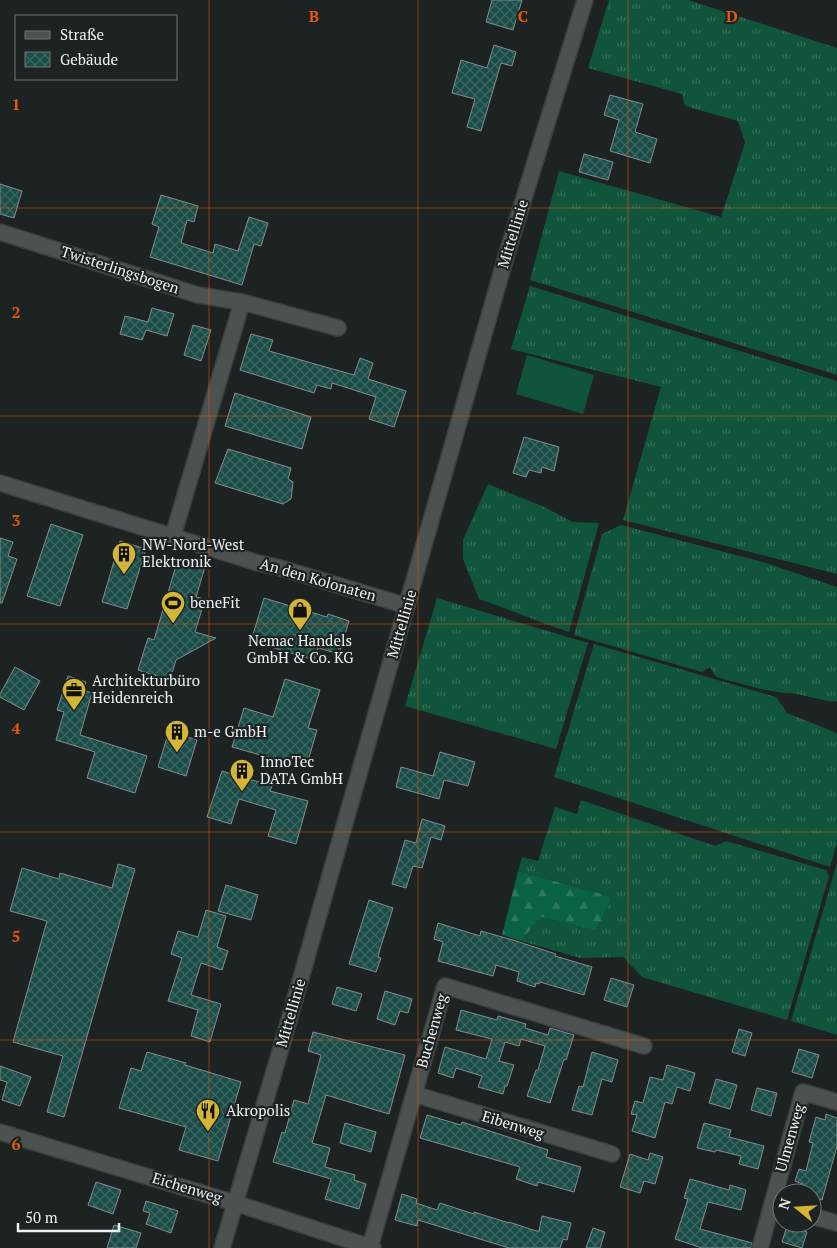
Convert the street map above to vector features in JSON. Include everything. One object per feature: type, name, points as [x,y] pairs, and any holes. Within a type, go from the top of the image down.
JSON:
[{"type":"street","name":"Mittellinie","points":[[222,1248],[280,1055],[507,253],[585,0]]},
{"type":"street","name":"Twisterlingsbogen","points":[[0,232],[198,295],[242,302],[338,328]]},
{"type":"street","points":[[172,536],[242,302]]},
{"type":"street","name":"An den Kolonaten","points":[[0,484],[407,606]]},
{"type":"street","name":"Buchenweg","points":[[372,1248],[445,986],[644,1046]]},
{"type":"street","name":"Ulmenweg","points":[[782,1183],[803,1092],[837,1102]]},
{"type":"street","name":"Eibenweg","points":[[414,1094],[612,1154]]},
{"type":"street","name":"Eichenweg","points":[[0,1132],[235,1203],[372,1248]]},
{"type":"street","name":"Ulmenweg","points":[[760,1248],[772,1218]]},
{"type":"street","points":[[822,1219],[837,1224]]},
{"type":"green space","points":[[609,0],[688,0],[837,48],[837,375],[530,280],[559,171],[721,217],[745,143],[738,121],[685,106],[682,94],[588,68]]},
{"type":"green space","points":[[530,286],[837,381],[837,574],[623,520],[661,387],[511,349]]},
{"type":"green space","points":[[527,355],[594,375],[583,414],[516,394]]},
{"type":"green space","points":[[488,484],[542,506],[573,522],[599,523],[569,632],[479,599],[463,559],[463,540]]},
{"type":"green space","points":[[621,525],[763,562],[837,587],[837,701],[833,702],[792,693],[761,689],[716,677],[710,667],[702,672],[574,635],[602,534]]},
{"type":"green space","points":[[437,598],[588,643],[556,749],[405,706]]},
{"type":"green space","points":[[594,644],[776,697],[787,713],[837,733],[837,843],[830,867],[554,777]]},
{"type":"green space","points":[[581,800],[715,846],[726,841],[826,870],[829,876],[787,1020],[642,977],[623,957],[580,958],[521,941],[541,917],[596,931],[612,897],[518,871],[522,857],[538,861],[555,807],[577,814]]},
{"type":"green space","points":[[837,863],[837,1035],[791,1021]]},
{"type":"green space","points":[[518,871],[612,897],[596,931],[541,917],[521,941],[502,935]]},
{"type":"building","points":[[492,0],[522,0],[513,30],[486,22]]},
{"type":"building","points":[[494,45],[516,52],[512,66],[501,63],[481,131],[467,127],[475,99],[452,93],[461,60],[487,68]]},
{"type":"building","points":[[610,95],[643,104],[635,132],[657,139],[650,163],[610,151],[619,120],[604,115]]},
{"type":"building","points":[[584,154],[613,162],[608,180],[579,172]]},
{"type":"building","points":[[0,184],[22,191],[14,218],[0,214]]},
{"type":"building","points":[[161,195],[198,206],[194,222],[187,220],[181,243],[213,253],[215,244],[238,251],[249,217],[268,223],[261,246],[254,244],[242,285],[150,257],[159,227],[152,224]]},
{"type":"building","points":[[152,308],[174,314],[167,336],[146,330],[142,340],[120,334],[125,316],[148,322]]},
{"type":"building","points":[[193,325],[211,330],[201,361],[184,355]]},
{"type":"building","points":[[251,334],[273,340],[269,351],[354,375],[360,358],[373,363],[368,379],[406,391],[394,427],[369,419],[376,397],[332,383],[331,389],[317,385],[314,393],[240,370]]},
{"type":"building","points":[[235,393],[311,417],[302,449],[225,426]]},
{"type":"building","points":[[524,437],[559,447],[554,471],[542,467],[541,473],[529,470],[526,477],[513,473]]},
{"type":"building","points":[[228,449],[291,468],[288,479],[293,482],[291,499],[283,504],[215,483]]},
{"type":"building","points":[[51,524],[83,535],[60,606],[27,596]]},
{"type":"building","points":[[0,538],[13,542],[8,556],[17,559],[2,603],[0,603]]},
{"type":"building","name":"NW-Nord-West Elektronik","points":[[120,541],[146,549],[127,609],[102,602]]},
{"type":"building","name":"beneFit","points":[[178,559],[205,567],[196,597],[205,599],[195,632],[216,638],[176,660],[170,680],[138,670],[148,638],[154,640]]},
{"type":"building","name":"Nemac Handels GmbH & Co. KG","points":[[264,598],[327,617],[328,614],[349,621],[339,654],[318,648],[314,660],[251,641]]},
{"type":"building","points":[[15,667],[40,681],[24,710],[0,697]]},
{"type":"building","points":[[68,676],[86,682],[83,690],[92,693],[80,735],[147,756],[135,793],[87,778],[95,752],[56,740],[64,712],[57,710]]},
{"type":"building","points":[[285,679],[320,690],[308,728],[317,730],[306,768],[232,747],[244,708],[273,717]]},
{"type":"building","name":"m-e GmbH","points":[[169,731],[197,740],[186,776],[158,767]]},
{"type":"building","points":[[440,752],[475,762],[468,786],[444,780],[439,799],[396,787],[401,767],[433,776]]},
{"type":"building","points":[[222,771],[272,786],[270,791],[308,801],[296,844],[268,836],[276,810],[239,799],[231,824],[207,817]]},
{"type":"building","points":[[422,819],[445,826],[441,840],[431,837],[422,868],[413,866],[406,888],[392,884],[405,840],[416,843]]},
{"type":"building","points":[[118,864],[135,869],[64,1117],[47,1112],[63,1056],[13,1042],[47,921],[10,911],[22,868],[59,879],[60,873],[112,888]]},
{"type":"building","points":[[226,885],[258,895],[251,920],[218,911]]},
{"type":"building","points":[[369,900],[393,908],[380,949],[378,957],[381,958],[376,972],[349,964]]},
{"type":"building","points":[[206,910],[226,916],[217,947],[228,951],[222,970],[201,963],[191,995],[221,1004],[210,1042],[191,1036],[198,1010],[168,1001],[182,958],[171,954],[178,931],[198,937]]},
{"type":"building","points":[[438,923],[480,936],[481,931],[516,941],[556,954],[555,956],[592,967],[584,995],[540,982],[539,984],[536,983],[535,987],[517,981],[519,972],[496,965],[493,976],[438,961],[443,942],[434,939]]},
{"type":"building","points":[[611,978],[634,985],[627,1007],[604,1000]]},
{"type":"building","points":[[337,987],[362,994],[356,1011],[332,1004]]},
{"type":"building","points":[[385,991],[412,999],[408,1013],[400,1011],[395,1025],[377,1019]]},
{"type":"building","points":[[461,1010],[497,1020],[498,1016],[526,1024],[525,1028],[548,1035],[550,1028],[574,1035],[550,1103],[527,1096],[536,1070],[538,1070],[545,1046],[521,1039],[519,1046],[505,1042],[499,1061],[514,1065],[503,1094],[478,1087],[482,1076],[456,1068],[453,1078],[438,1073],[445,1047],[486,1059],[492,1039],[456,1030]]},
{"type":"building","points":[[739,1029],[752,1033],[745,1056],[732,1052]]},
{"type":"building","points":[[313,1032],[405,1055],[389,1114],[326,1095],[312,1143],[330,1148],[325,1167],[355,1175],[354,1180],[366,1184],[359,1209],[325,1199],[331,1179],[273,1162],[282,1132],[285,1133],[294,1100],[308,1104],[321,1055],[308,1051]]},
{"type":"building","points":[[799,1049],[819,1055],[812,1078],[792,1072]]},
{"type":"building","points":[[147,1052],[241,1082],[218,1161],[179,1150],[186,1127],[119,1108],[131,1068],[141,1071]]},
{"type":"building","points":[[592,1052],[618,1060],[612,1082],[602,1079],[592,1115],[572,1110],[579,1086],[583,1087]]},
{"type":"building","points":[[667,1065],[695,1073],[690,1091],[677,1087],[672,1104],[665,1102],[655,1138],[632,1131],[637,1115],[631,1114],[635,1101],[643,1103],[650,1077],[663,1080]]},
{"type":"building","points":[[0,1066],[31,1077],[20,1106],[2,1100],[7,1082],[0,1080]]},
{"type":"building","points":[[716,1079],[737,1085],[730,1109],[709,1103]]},
{"type":"building","points":[[757,1088],[777,1093],[771,1116],[751,1110]]},
{"type":"building","points":[[826,1114],[837,1118],[837,1146],[822,1200],[822,1183],[800,1183],[795,1181],[799,1169],[806,1171],[813,1143],[809,1142],[816,1117],[825,1120]]},
{"type":"building","points":[[427,1115],[461,1125],[462,1122],[548,1150],[546,1157],[581,1167],[574,1192],[538,1182],[537,1186],[516,1179],[520,1167],[420,1138]]},
{"type":"building","points":[[345,1123],[376,1132],[371,1152],[340,1143]]},
{"type":"building","points":[[704,1123],[731,1130],[729,1137],[764,1146],[758,1169],[739,1164],[741,1156],[697,1148]]},
{"type":"building","points":[[650,1153],[663,1157],[655,1184],[644,1181],[640,1193],[620,1187],[630,1154],[648,1160]]},
{"type":"building","points":[[690,1179],[729,1190],[730,1185],[746,1190],[741,1210],[708,1202],[700,1229],[752,1243],[751,1248],[702,1248],[675,1239],[688,1199],[684,1198]]},
{"type":"building","points":[[96,1182],[121,1190],[113,1214],[88,1205]]},
{"type":"building","points":[[402,1194],[417,1199],[416,1203],[437,1210],[440,1203],[536,1231],[539,1231],[542,1216],[571,1223],[567,1240],[563,1239],[560,1248],[509,1248],[418,1220],[417,1226],[395,1220]]},
{"type":"building","points":[[146,1201],[178,1211],[171,1233],[146,1224],[150,1213],[143,1211]]},
{"type":"building","points":[[114,1225],[141,1233],[136,1248],[107,1248]]},
{"type":"building","points":[[593,1228],[605,1232],[600,1248],[586,1248]]},
{"type":"building","points":[[785,1233],[807,1233],[802,1248],[782,1242]]},
{"type":"place","name":"NW-Nord-West Elektronik","points":[[124,575]]},
{"type":"place","name":"beneFit","points":[[173,624]]},
{"type":"place","name":"Nemac Handels GmbH & Co. KG","points":[[300,631]]},
{"type":"place","name":"Architekturbüro Heidenreich","points":[[74,711]]},
{"type":"place","name":"m-e GmbH","points":[[177,753]]},
{"type":"place","name":"InnoTec DATA GmbH","points":[[242,792]]},
{"type":"place","name":"Akropolis","points":[[208,1132]]}]
